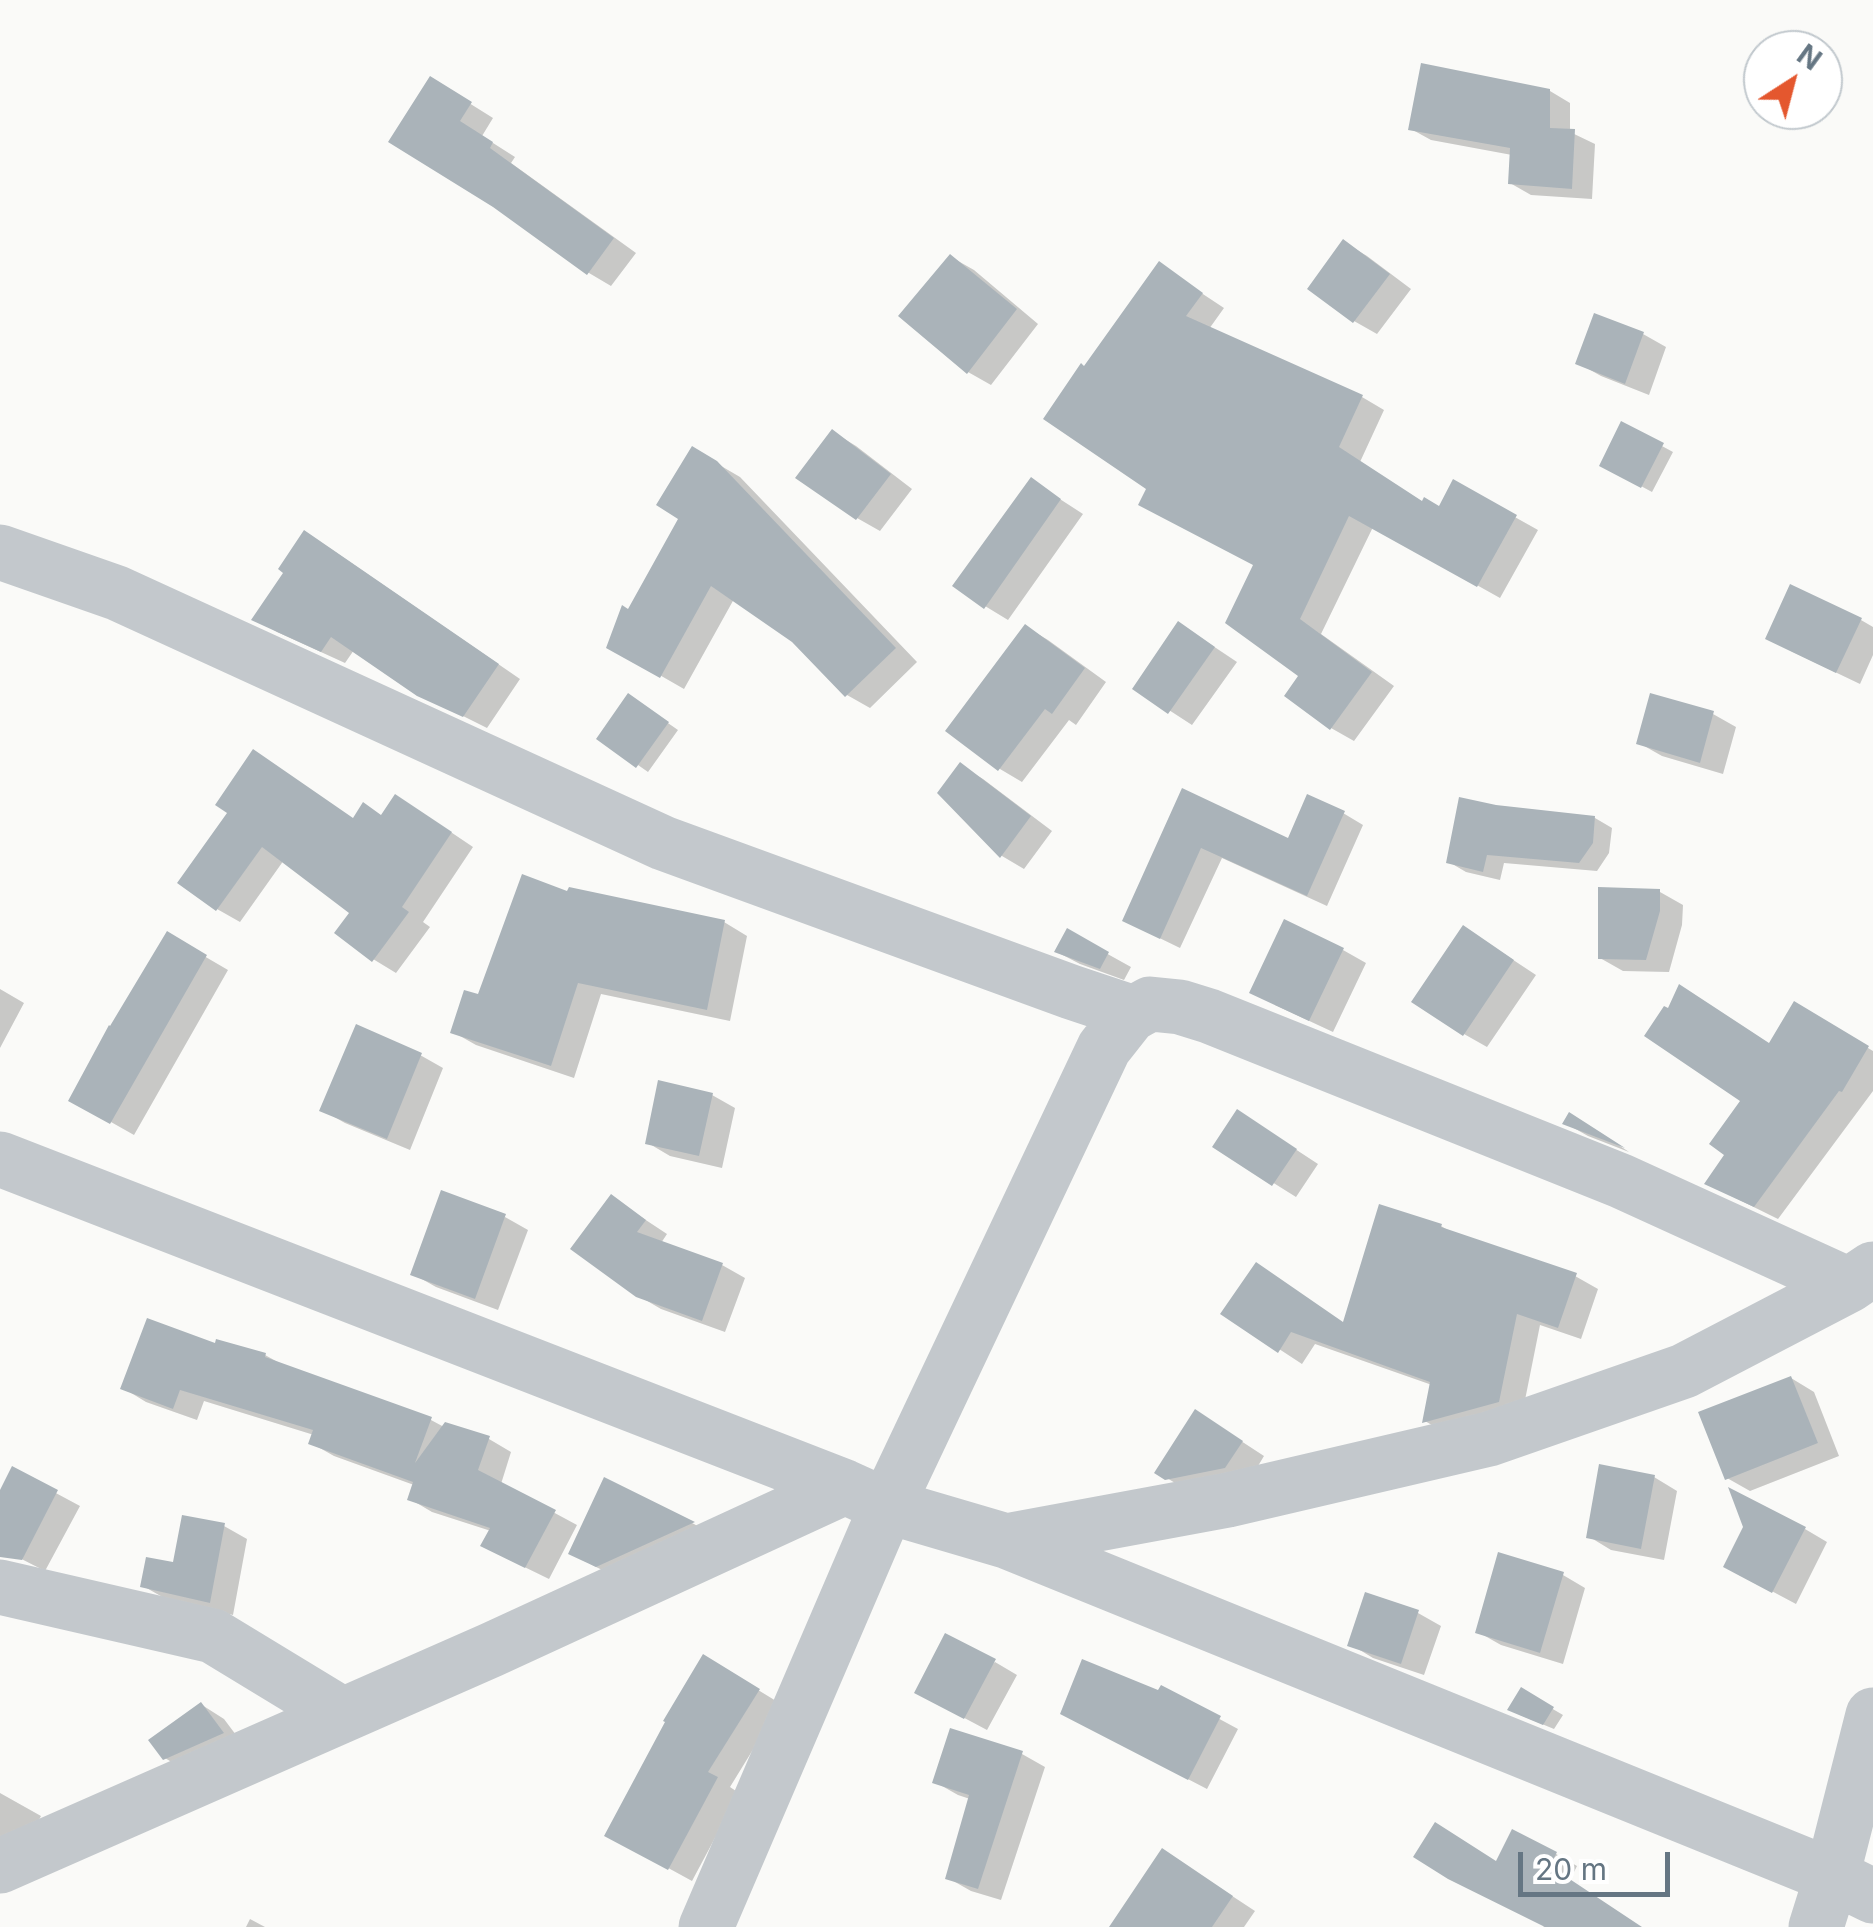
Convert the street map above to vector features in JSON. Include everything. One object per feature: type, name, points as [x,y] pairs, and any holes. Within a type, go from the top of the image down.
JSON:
[{"type":"street","points":[[0,552],[117,593],[664,843],[1134,1013]]},
{"type":"street","points":[[706,1927],[866,1496],[1104,1048],[1130,1015],[1150,1004],[1180,1007],[1209,1016],[1861,1277]]},
{"type":"street","points":[[0,1158],[866,1496],[1006,1541],[1853,1886]]},
{"type":"street","points":[[1006,1541],[1228,1500],[1489,1439],[1684,1371],[1861,1277]]},
{"type":"street","points":[[0,1866],[490,1650],[866,1496]]},
{"type":"street","points":[[0,1588],[213,1636],[343,1715]]},
{"type":"street","points":[[1816,1927],[1853,1886],[1873,1716]]},
{"type":"building","points":[[1421,63],[1550,89],[1550,128],[1575,129],[1572,189],[1508,184],[1510,148],[1408,130]]},
{"type":"building","points":[[430,76],[472,102],[460,121],[493,142],[490,148],[614,238],[587,275],[493,207],[388,142]]},
{"type":"building","points":[[1343,239],[1390,274],[1353,323],[1307,289]]},
{"type":"building","points":[[950,254],[1017,309],[967,374],[898,316]]},
{"type":"building","points":[[1159,261],[1203,293],[1186,316],[1363,395],[1339,447],[1422,501],[1424,497],[1439,506],[1453,479],[1517,515],[1477,587],[1349,516],[1300,619],[1372,672],[1330,730],[1284,696],[1298,676],[1225,623],[1253,565],[1138,505],[1146,489],[1043,419]]},
{"type":"building","points":[[1594,313],[1644,332],[1625,384],[1575,364]]},
{"type":"building","points":[[1621,421],[1664,443],[1641,488],[1599,466]]},
{"type":"building","points":[[832,429],[891,474],[856,520],[795,478]]},
{"type":"building","points":[[692,446],[717,461],[896,648],[845,697],[792,642],[711,586],[660,678],[606,648],[622,605],[628,609],[678,519],[656,505]]},
{"type":"building","points":[[1031,477],[1061,499],[984,609],[952,586]]},
{"type":"building","points":[[304,530],[499,664],[463,717],[417,696],[331,637],[321,652],[251,620],[283,573],[278,569]]},
{"type":"building","points":[[1790,584],[1862,618],[1836,673],[1765,639]]},
{"type":"building","points":[[1178,621],[1215,647],[1168,714],[1132,689]]},
{"type":"building","points":[[1025,624],[1085,668],[1052,714],[1045,709],[998,771],[945,731]]},
{"type":"building","points":[[628,693],[669,722],[636,768],[596,739]]},
{"type":"building","points":[[1650,693],[1714,711],[1700,763],[1636,744]]},
{"type":"building","points":[[253,749],[353,818],[363,802],[381,815],[395,794],[452,832],[402,907],[409,912],[372,962],[334,933],[349,913],[262,847],[216,911],[177,883],[227,813],[215,805]]},
{"type":"building","points":[[960,762],[1031,816],[1000,858],[937,793]]},
{"type":"building","points":[[1182,788],[1288,838],[1307,794],[1345,811],[1307,896],[1201,848],[1160,939],[1122,921]]},
{"type":"building","points":[[1459,797],[1595,816],[1593,843],[1579,863],[1487,855],[1483,872],[1446,863]]},
{"type":"building","points":[[522,874],[567,891],[569,887],[725,920],[707,1010],[578,983],[551,1066],[450,1033],[464,990],[478,994]]},
{"type":"building","points":[[1598,887],[1660,889],[1660,911],[1646,960],[1598,959]]},
{"type":"building","points":[[1284,919],[1344,948],[1309,1021],[1249,993]]},
{"type":"building","points":[[1463,925],[1514,960],[1463,1036],[1411,1002]]},
{"type":"building","points":[[1067,928],[1109,952],[1100,969],[1054,952]]},
{"type":"building","points":[[167,931],[207,955],[110,1124],[68,1101]]},
{"type":"building","points":[[1679,984],[1769,1043],[1794,1001],[1869,1046],[1842,1092],[1754,1207],[1704,1184],[1724,1155],[1709,1144],[1740,1101],[1644,1036],[1664,1006],[1668,1008]]},
{"type":"building","points":[[356,1024],[422,1053],[387,1139],[319,1111]]},
{"type":"building","points":[[658,1080],[713,1093],[699,1156],[645,1144]]},
{"type":"building","points":[[1237,1109],[1297,1149],[1272,1186],[1212,1147]]},
{"type":"building","points":[[1569,1112],[1625,1148],[1562,1124]]},
{"type":"building","points":[[441,1190],[506,1214],[475,1299],[410,1275]]},
{"type":"building","points":[[611,1194],[646,1220],[637,1232],[723,1263],[702,1321],[636,1297],[570,1249]]},
{"type":"building","points":[[1379,1204],[1577,1273],[1558,1328],[1517,1314],[1499,1402],[1422,1423],[1430,1382],[1291,1332],[1278,1353],[1220,1314],[1256,1262],[1343,1322]]},
{"type":"building","points":[[147,1318],[215,1343],[216,1339],[266,1353],[265,1357],[432,1417],[415,1463],[445,1422],[490,1436],[478,1470],[556,1510],[525,1568],[480,1546],[490,1528],[407,1500],[413,1482],[308,1444],[313,1430],[180,1390],[173,1409],[120,1389]]},
{"type":"building","points":[[1791,1376],[1818,1443],[1725,1480],[1698,1412]]},
{"type":"building","points":[[1195,1409],[1243,1441],[1225,1468],[1165,1480],[1154,1473]]},
{"type":"building","points":[[1599,1464],[1655,1475],[1641,1549],[1586,1538]]},
{"type":"building","points":[[12,1466],[58,1490],[22,1560],[0,1557],[0,1490]]},
{"type":"building","points":[[604,1477],[695,1522],[596,1567],[568,1554]]},
{"type":"building","points":[[1728,1487],[1806,1527],[1772,1593],[1723,1567],[1743,1527]]},
{"type":"building","points":[[182,1515],[225,1523],[210,1603],[140,1587],[146,1557],[173,1562]]},
{"type":"building","points":[[1498,1552],[1564,1572],[1540,1653],[1475,1633]]},
{"type":"building","points":[[1365,1592],[1419,1610],[1401,1664],[1347,1646]]},
{"type":"building","points":[[945,1633],[996,1659],[964,1719],[914,1693]]},
{"type":"building","points":[[703,1654],[760,1689],[708,1772],[718,1777],[668,1870],[604,1836],[663,1721]]},
{"type":"building","points":[[1082,1659],[1158,1690],[1161,1685],[1221,1716],[1188,1780],[1060,1714]]},
{"type":"building","points":[[1521,1687],[1554,1707],[1543,1725],[1507,1710]]},
{"type":"building","points":[[201,1702],[224,1733],[163,1760],[148,1740]]},
{"type":"building","points":[[950,1728],[1023,1751],[978,1889],[945,1879],[969,1795],[932,1783]]},
{"type":"building","points":[[1435,1822],[1496,1861],[1512,1829],[1557,1852],[1550,1866],[1642,1927],[1545,1927],[1448,1879],[1413,1857]]},
{"type":"building","points":[[1162,1848],[1233,1896],[1212,1927],[1109,1927]]}]
